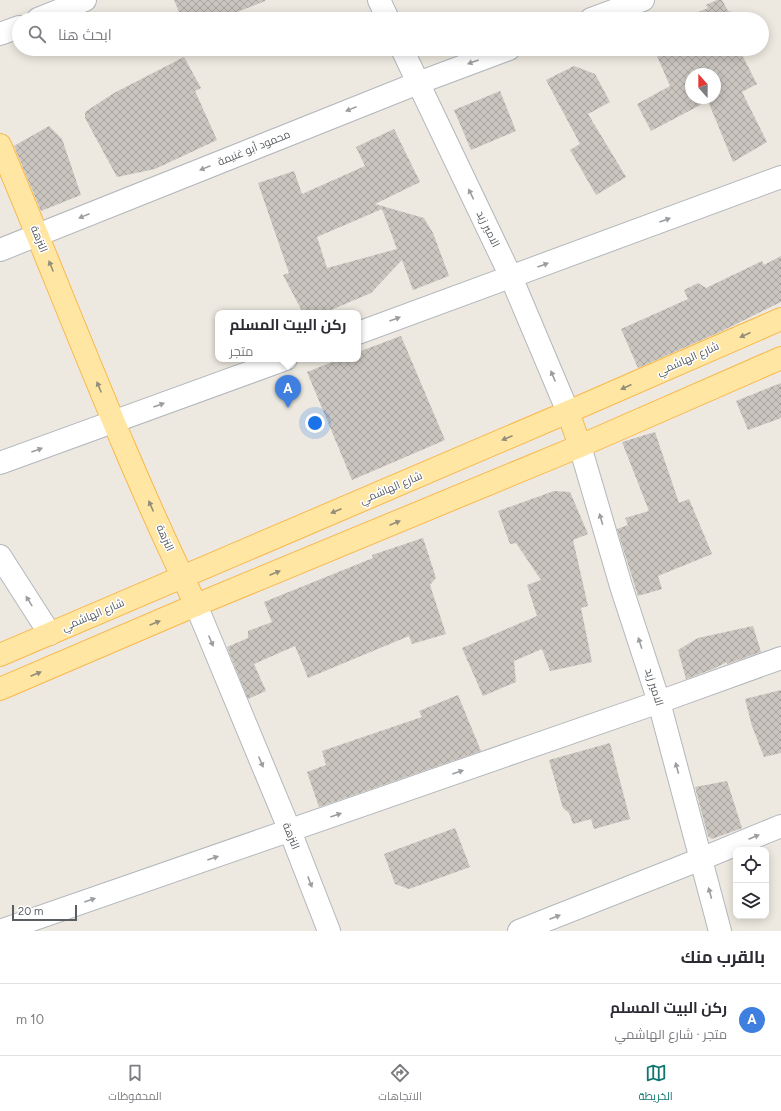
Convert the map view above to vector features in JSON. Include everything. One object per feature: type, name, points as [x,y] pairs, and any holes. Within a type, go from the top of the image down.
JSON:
[{"type":"main road","name":"النزهة","points":[[0,145],[114,422],[182,577],[196,605]]},
{"type":"main road","name":"شارع الهاشمي","points":[[0,655],[568,412],[781,319]]},
{"type":"main road","points":[[0,689],[196,605],[580,446],[781,358]]},
{"type":"main road","points":[[568,412],[580,446]]},
{"type":"street","points":[[55,12],[85,0]]},
{"type":"street","points":[[379,0],[385,12]]},
{"type":"street","points":[[610,12],[643,0]]},
{"type":"street","points":[[0,34],[12,30]]},
{"type":"street","name":"الامير زيد","points":[[405,56],[511,277],[568,412]]},
{"type":"street","name":"محمود أبو غنيمة","points":[[0,250],[418,82],[490,56]]},
{"type":"street","points":[[361,332],[781,177]]},
{"type":"street","points":[[0,463],[278,362]]},
{"type":"street","name":"الامير زيد","points":[[580,446],[621,586],[659,702],[720,931]]},
{"type":"street","points":[[0,556],[50,634]]},
{"type":"street","name":"النزهة","points":[[196,605],[290,831],[329,931]]},
{"type":"street","points":[[0,931],[290,831],[781,658]]},
{"type":"street","points":[[518,931],[781,826]]},
{"type":"building","points":[[174,0],[265,0],[238,12],[179,12]]},
{"type":"building","points":[[717,0],[722,0],[728,11],[732,12],[699,12],[708,8],[706,5]]},
{"type":"building","points":[[657,56],[743,56],[757,84],[742,92],[767,142],[733,162],[709,104],[721,104],[721,68],[685,68],[685,104],[702,104],[651,131],[637,104],[670,86]]},
{"type":"building","points":[[184,57],[201,88],[195,91],[217,140],[155,169],[117,177],[85,118],[85,112],[114,93]]},
{"type":"building","points":[[574,66],[595,74],[610,102],[588,114],[626,177],[596,195],[570,150],[580,144],[546,80]]},
{"type":"building","points":[[500,91],[516,131],[471,150],[454,110]]},
{"type":"building","points":[[49,126],[62,139],[81,195],[41,211],[14,146]]},
{"type":"building","points":[[394,129],[420,182],[375,204],[424,218],[433,233],[449,276],[413,290],[402,260],[371,293],[331,310],[301,310],[283,275],[289,273],[258,183],[294,171],[302,194],[365,166],[356,147]],"holes":[[[382,209],[397,249],[327,268],[317,237]]]},
{"type":"building","points":[[781,256],[781,302],[722,331],[638,368],[621,329],[688,299],[684,290],[698,283],[706,288],[762,261],[764,265]]},
{"type":"building","points":[[401,336],[445,440],[352,480],[307,372],[332,362],[361,362],[361,351]]},
{"type":"building","points":[[781,383],[781,418],[748,430],[736,401]]},
{"type":"building","points":[[655,432],[679,503],[689,499],[712,554],[658,576],[662,589],[638,596],[617,529],[628,525],[625,518],[649,511],[622,442]]},
{"type":"building","points":[[554,491],[570,492],[588,534],[573,540],[588,606],[581,608],[592,662],[550,671],[542,649],[514,661],[516,682],[483,696],[462,648],[537,616],[527,585],[541,580],[516,543],[510,544],[498,511]]},
{"type":"building","points":[[423,538],[436,578],[430,585],[446,634],[412,644],[409,636],[308,678],[295,646],[254,664],[266,691],[248,699],[227,647],[248,638],[248,631],[272,622],[264,602],[373,558],[372,555]]},
{"type":"building","points":[[753,626],[761,652],[727,664],[727,662],[686,679],[678,650],[698,638]]},
{"type":"building","points":[[781,690],[781,753],[764,757],[752,726],[745,699]]},
{"type":"building","points":[[458,695],[481,751],[319,807],[307,772],[326,765],[322,751],[422,717],[419,711]]},
{"type":"building","points":[[610,743],[630,819],[594,829],[591,819],[573,824],[569,813],[563,808],[549,760]]},
{"type":"building","points":[[727,781],[742,828],[712,839],[708,836],[695,787]]},
{"type":"building","points":[[455,828],[470,867],[409,889],[395,884],[384,854]]},
{"type":"place","name":"ركن البيت المسلم","points":[[288,408]]}]
